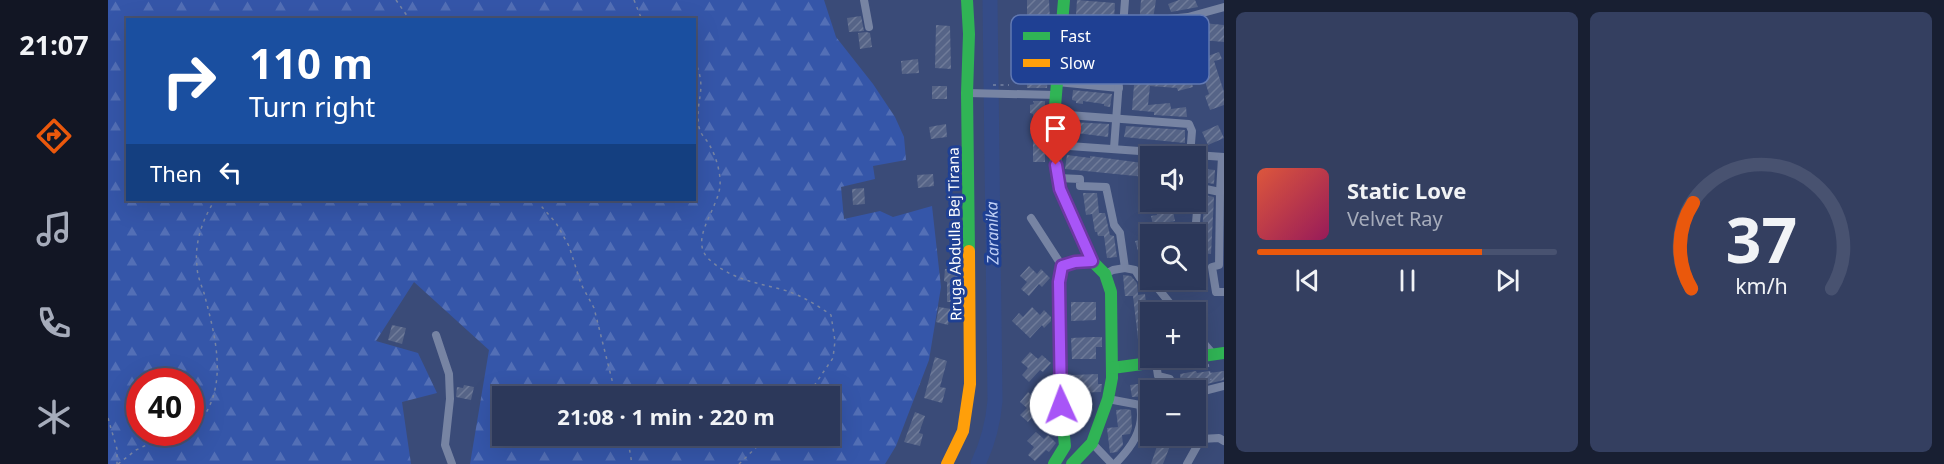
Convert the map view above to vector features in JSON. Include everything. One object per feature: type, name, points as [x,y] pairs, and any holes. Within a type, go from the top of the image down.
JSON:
[{"type":"street","points":[[864,0],[869,27]]},
{"type":"street","name":"Rruga Abdulla Bej Tirana","points":[[947,464],[963,431],[970,384],[972,93],[967,0]]},
{"type":"street","points":[[1063,15],[1064,0]]},
{"type":"street","points":[[1124,15],[1125,0]]},
{"type":"street","points":[[1195,15],[1224,7]]},
{"type":"street","points":[[1057,84],[1055,145],[1060,189],[1092,261],[1105,274],[1112,292],[1112,368],[1108,399],[1092,443],[1072,464]]},
{"type":"street","points":[[1078,84],[1119,88]]},
{"type":"street","points":[[1114,148],[1119,84]]},
{"type":"street","points":[[972,93],[1056,95]]},
{"type":"street","points":[[1055,114],[1189,124],[1192,130],[1191,146]]},
{"type":"street","points":[[1055,145],[1140,151]]},
{"type":"street","points":[[1206,156],[1223,157],[1219,265],[1212,267],[1216,292],[1224,292]]},
{"type":"street","points":[[1058,178],[1080,179],[1080,186],[1106,187],[1114,225],[1120,232],[1125,268]]},
{"type":"street","points":[[1206,190],[1220,192]]},
{"type":"street","points":[[1032,218],[1062,266],[1059,282],[1060,374],[1065,446],[1054,464]]},
{"type":"street","points":[[1062,266],[1075,262],[1092,261]]},
{"type":"street","points":[[1105,274],[1125,268],[1135,270],[1140,278],[1152,281],[1169,302]]},
{"type":"street","points":[[436,335],[449,374],[450,399],[445,445],[452,464]]},
{"type":"street","points":[[1112,368],[1140,365]]},
{"type":"street","points":[[1157,368],[1158,376],[1170,380]]},
{"type":"street","points":[[1206,391],[1224,386]]},
{"type":"street","points":[[1092,443],[1114,464],[1136,439],[1140,405],[1108,399]]},
{"type":"street","points":[[1187,464],[1201,439],[1219,438],[1224,441]]},
{"type":"path","points":[[396,0],[409,18]]},
{"type":"path","points":[[634,0],[641,18]]},
{"type":"path","points":[[696,65],[701,76],[702,91],[698,124],[701,136],[710,144],[720,185],[716,203],[705,222],[703,251],[709,260],[741,280],[788,291],[831,315],[835,341],[833,358],[814,386]]},
{"type":"path","points":[[988,85],[1008,84]]},
{"type":"path","points":[[204,416],[215,396],[217,355],[196,265],[200,233],[207,213],[214,201]]},
{"type":"path","points":[[539,201],[556,223],[569,246],[580,284],[594,309],[613,386]]},
{"type":"path","points":[[1207,355],[1212,390]]},
{"type":"path","points":[[108,418],[117,449],[117,464]]},
{"type":"path","points":[[117,464],[144,446]]},
{"type":"path","points":[[629,446],[632,464]]},
{"type":"path","points":[[739,464],[758,446]]},
{"type":"green space","points":[[108,0],[824,0],[836,37],[873,84],[895,117],[904,137],[906,160],[873,166],[875,179],[841,187],[844,219],[880,211],[893,217],[932,206],[941,287],[929,360],[896,446],[885,464],[470,464],[489,350],[414,282],[376,341],[418,353],[437,393],[402,402],[411,464],[108,464]]},
{"type":"building","points":[[1027,0],[1049,0],[1050,15],[1027,15]]},
{"type":"building","points":[[1077,0],[1115,3],[1114,15],[1076,15]]},
{"type":"building","points":[[1141,0],[1156,0],[1154,15],[1140,15]]},
{"type":"building","points":[[1179,0],[1195,0],[1198,7],[1171,12],[1168,4]]},
{"type":"building","points":[[861,16],[864,31],[849,32],[847,18]]},
{"type":"building","points":[[1209,24],[1224,25],[1224,42],[1209,41]]},
{"type":"building","points":[[936,25],[950,26],[951,69],[935,68]]},
{"type":"building","points":[[858,33],[870,33],[872,47],[860,49]]},
{"type":"building","points":[[1219,52],[1222,59],[1214,61],[1224,92],[1224,105],[1210,110],[1205,96],[1209,94],[1206,84],[1209,84],[1209,56]]},
{"type":"building","points":[[918,59],[919,73],[902,74],[901,61]]},
{"type":"building","points":[[1027,84],[1047,84],[1047,88],[1027,88]]},
{"type":"building","points":[[1127,84],[1192,84],[1193,87],[1178,91],[1177,88],[1150,86],[1148,105],[1170,103],[1171,109],[1186,107],[1187,117],[1154,115],[1154,112],[1132,110],[1134,85]]},
{"type":"building","points":[[932,86],[947,86],[947,99],[932,99]]},
{"type":"building","points":[[1073,90],[1112,94],[1110,107],[1083,101],[1083,104],[1076,103],[1072,100]]},
{"type":"building","points":[[1033,101],[1045,101],[1045,162],[1033,162],[1033,114],[1030,113],[1030,105],[1034,104]]},
{"type":"building","points":[[1070,122],[1109,124],[1108,137],[1069,132]]},
{"type":"building","points":[[946,124],[947,137],[931,139],[929,127]]},
{"type":"building","points":[[1218,125],[1224,138],[1208,145],[1202,132]]},
{"type":"building","points":[[1126,126],[1185,130],[1185,143],[1124,137]]},
{"type":"building","points":[[1067,155],[1090,158],[1090,156],[1140,163],[1140,176],[1065,169]]},
{"type":"building","points":[[1206,169],[1215,170],[1214,184],[1206,183]]},
{"type":"building","points":[[933,174],[934,186],[918,188],[917,175]]},
{"type":"building","points":[[864,188],[865,204],[853,205],[852,189]]},
{"type":"building","points":[[1083,193],[1097,193],[1099,213],[1105,213],[1110,235],[1114,236],[1117,257],[1107,258],[1104,236],[1098,236],[1095,232],[1092,214],[1086,215]]},
{"type":"building","points":[[1206,195],[1214,197],[1211,254],[1206,254],[1206,224],[1202,224],[1204,212],[1206,212]]},
{"type":"building","points":[[1157,212],[1173,212],[1175,221],[1153,224],[1151,216],[1157,215]]},
{"type":"building","points":[[1151,222],[1151,224],[1140,224],[1140,235],[1138,224]]},
{"type":"building","points":[[1140,240],[1140,254],[1139,254],[1135,241]]},
{"type":"building","points":[[1029,266],[1037,274],[1041,269],[1050,278],[1042,287],[1039,284],[1029,296],[1021,289],[1027,282],[1020,276]]},
{"type":"building","points":[[945,269],[960,270],[957,302],[947,302]]},
{"type":"building","points":[[1123,275],[1131,276],[1137,283],[1138,295],[1145,294],[1146,302],[1140,302],[1140,339],[1138,339],[1133,296],[1125,296]]},
{"type":"building","points":[[1071,302],[1096,302],[1096,320],[1071,321]]},
{"type":"building","points":[[939,307],[951,309],[948,325],[936,322]]},
{"type":"building","points":[[1032,307],[1040,315],[1044,310],[1051,317],[1051,321],[1044,328],[1042,325],[1030,338],[1012,321],[1019,313],[1023,317]]},
{"type":"building","points":[[392,325],[406,328],[402,344],[388,340]]},
{"type":"building","points":[[1102,337],[1102,347],[1096,347],[1096,359],[1072,359],[1071,338]]},
{"type":"building","points":[[1030,352],[1038,359],[1042,355],[1051,363],[1043,372],[1040,370],[1029,382],[1022,375],[1028,368],[1021,362]]},
{"type":"building","points":[[935,357],[947,361],[940,387],[946,388],[942,403],[924,398]]},
{"type":"building","points":[[1196,371],[1197,373],[1209,371],[1209,373],[1224,371],[1224,380],[1206,384],[1206,380],[1181,380],[1180,374]]},
{"type":"building","points":[[1098,374],[1098,384],[1102,384],[1101,392],[1072,393],[1072,375]]},
{"type":"building","points":[[1140,384],[1140,397],[1132,397],[1130,385]]},
{"type":"building","points":[[464,385],[474,387],[471,400],[456,397],[457,387],[463,388]]},
{"type":"building","points":[[1028,392],[1036,400],[1040,395],[1050,404],[1041,413],[1038,410],[1028,422],[1020,415],[1027,408],[1020,402]]},
{"type":"building","points":[[1116,410],[1131,410],[1130,434],[1122,435],[1123,445],[1117,452],[1110,453],[1107,428],[1118,427]]},
{"type":"building","points":[[915,412],[925,416],[919,433],[923,434],[920,446],[904,442]]},
{"type":"building","points":[[1036,432],[1044,439],[1048,435],[1056,443],[1049,452],[1046,450],[1035,461],[1028,455],[1034,447],[1027,441]]},
{"type":"building","points":[[1157,446],[1170,446],[1163,464],[1151,464]]},
{"type":"waterway","name":"Zaranika","points":[[978,464],[990,433],[995,401],[990,0]]},
{"type":"traffic: fast","points":[[967,0],[969,251]]},
{"type":"traffic: fast","points":[[1063,15],[1064,0]]},
{"type":"traffic: fast","points":[[1057,84],[1054,118],[1056,166],[1060,189],[1092,261],[1105,274],[1111,292],[1112,378],[1108,399],[1092,443],[1072,464]]},
{"type":"traffic: fast","points":[[1054,464],[1065,446],[1061,405],[1059,282],[1062,266],[1075,262],[1092,261]]},
{"type":"traffic: fast","points":[[1206,356],[1224,353]]},
{"type":"traffic: fast","points":[[1112,368],[1140,364]]},
{"type":"traffic: slow","points":[[947,464],[963,431],[970,384],[969,251]]},
{"type":"route","points":[[1056,165],[1060,189],[1092,261],[1075,262],[1062,266],[1059,282],[1061,405]]}]
